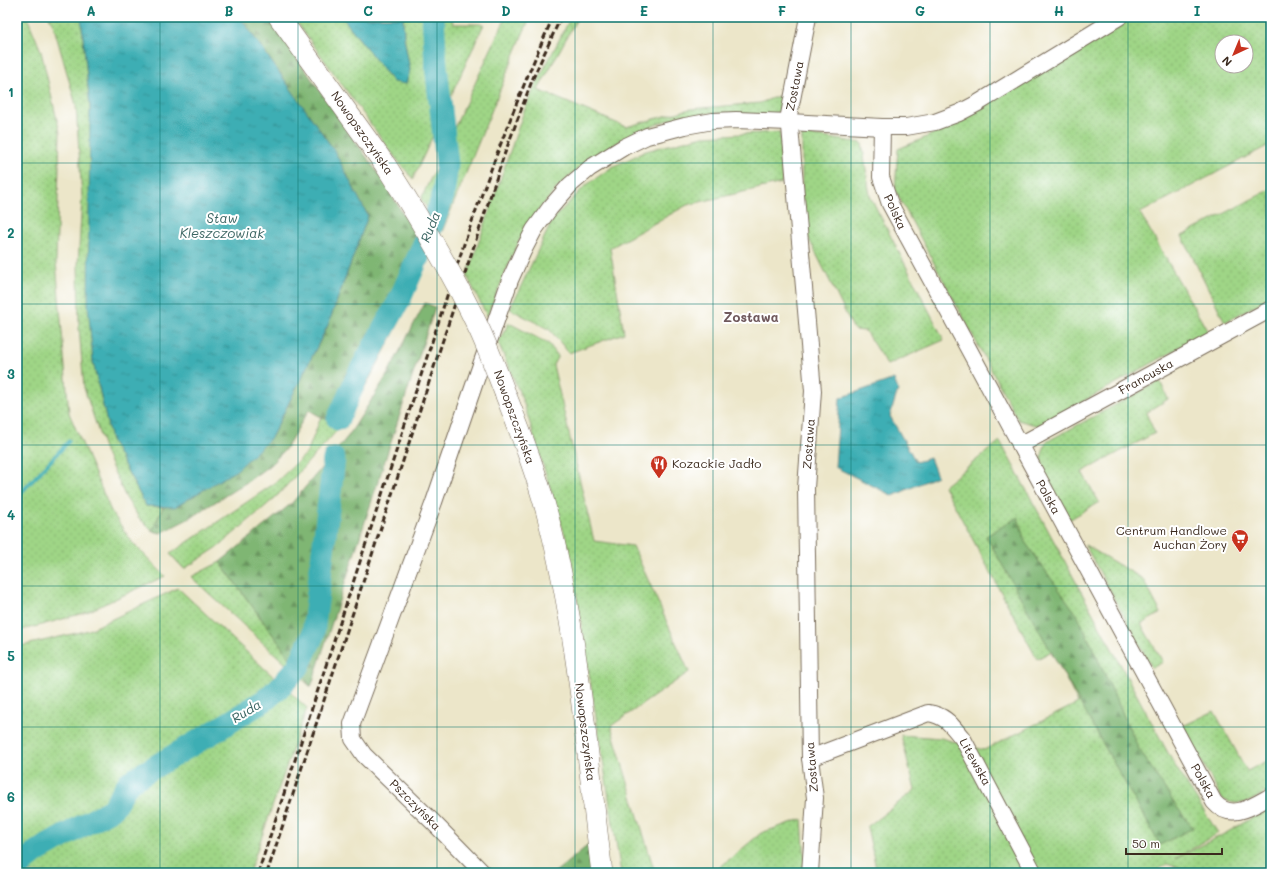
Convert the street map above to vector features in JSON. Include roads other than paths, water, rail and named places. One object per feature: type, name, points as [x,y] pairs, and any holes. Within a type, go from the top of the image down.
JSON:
[{"type":"main road","name":"Nowopszczyńska","points":[[279,17],[386,166],[430,236],[480,331],[529,455],[550,524],[565,592],[588,748],[602,873]]},
{"type":"street","name":"Zostawa","points":[[808,17],[790,103],[789,122],[813,391],[806,488],[810,758],[815,798],[810,873]]},
{"type":"street","points":[[789,122],[882,127],[906,127],[935,122],[959,113],[978,103],[1119,17]]},
{"type":"street","name":"Pszczyńska","points":[[483,873],[364,755],[355,744],[352,734],[352,720],[437,496],[508,285],[525,246],[541,219],[560,196],[590,168],[624,147],[647,136],[685,126],[713,121],[789,122]]},
{"type":"street","name":"Polska","points":[[882,127],[881,177],[890,204],[1214,802],[1229,812],[1241,812],[1271,796]]},
{"type":"street","name":"Francuska","points":[[1020,445],[1271,309]]},
{"type":"street","name":"Litewska","points":[[810,758],[928,713],[938,715],[947,720],[963,739],[1034,873]]},
{"type":"water","name":"Staw Kleszczowiak","points":[[81,17],[240,17],[334,150],[368,216],[328,325],[271,438],[237,470],[175,507],[146,506],[111,440],[93,362],[88,305],[90,107]]},
{"type":"water","points":[[342,17],[403,17],[404,37],[410,70],[406,84],[393,82]]},
{"type":"water","points":[[894,379],[898,390],[890,416],[916,462],[930,458],[937,476],[893,496],[835,467],[840,398]]},
{"type":"waterway","name":"Ruda","points":[[338,419],[359,373],[399,301],[433,223],[443,196],[447,164],[436,65],[433,17]]},
{"type":"waterway","points":[[17,497],[69,441]]},
{"type":"waterway","name":"Ruda","points":[[17,868],[36,852],[112,809],[129,782],[265,700],[279,688],[298,667],[313,635],[334,459]]},
{"type":"railway","points":[[258,873],[465,241],[507,128],[553,17]]},
{"type":"railway","points":[[267,873],[503,158],[533,78],[561,17]]},
{"type":"place","name":"Kozackie Jadło","points":[[659,479]]},
{"type":"place","name":"Centrum Handlowe Auchan Żory","points":[[1240,553]]},
{"type":"district","name":"Zostawa","points":[[751,317]]}]
